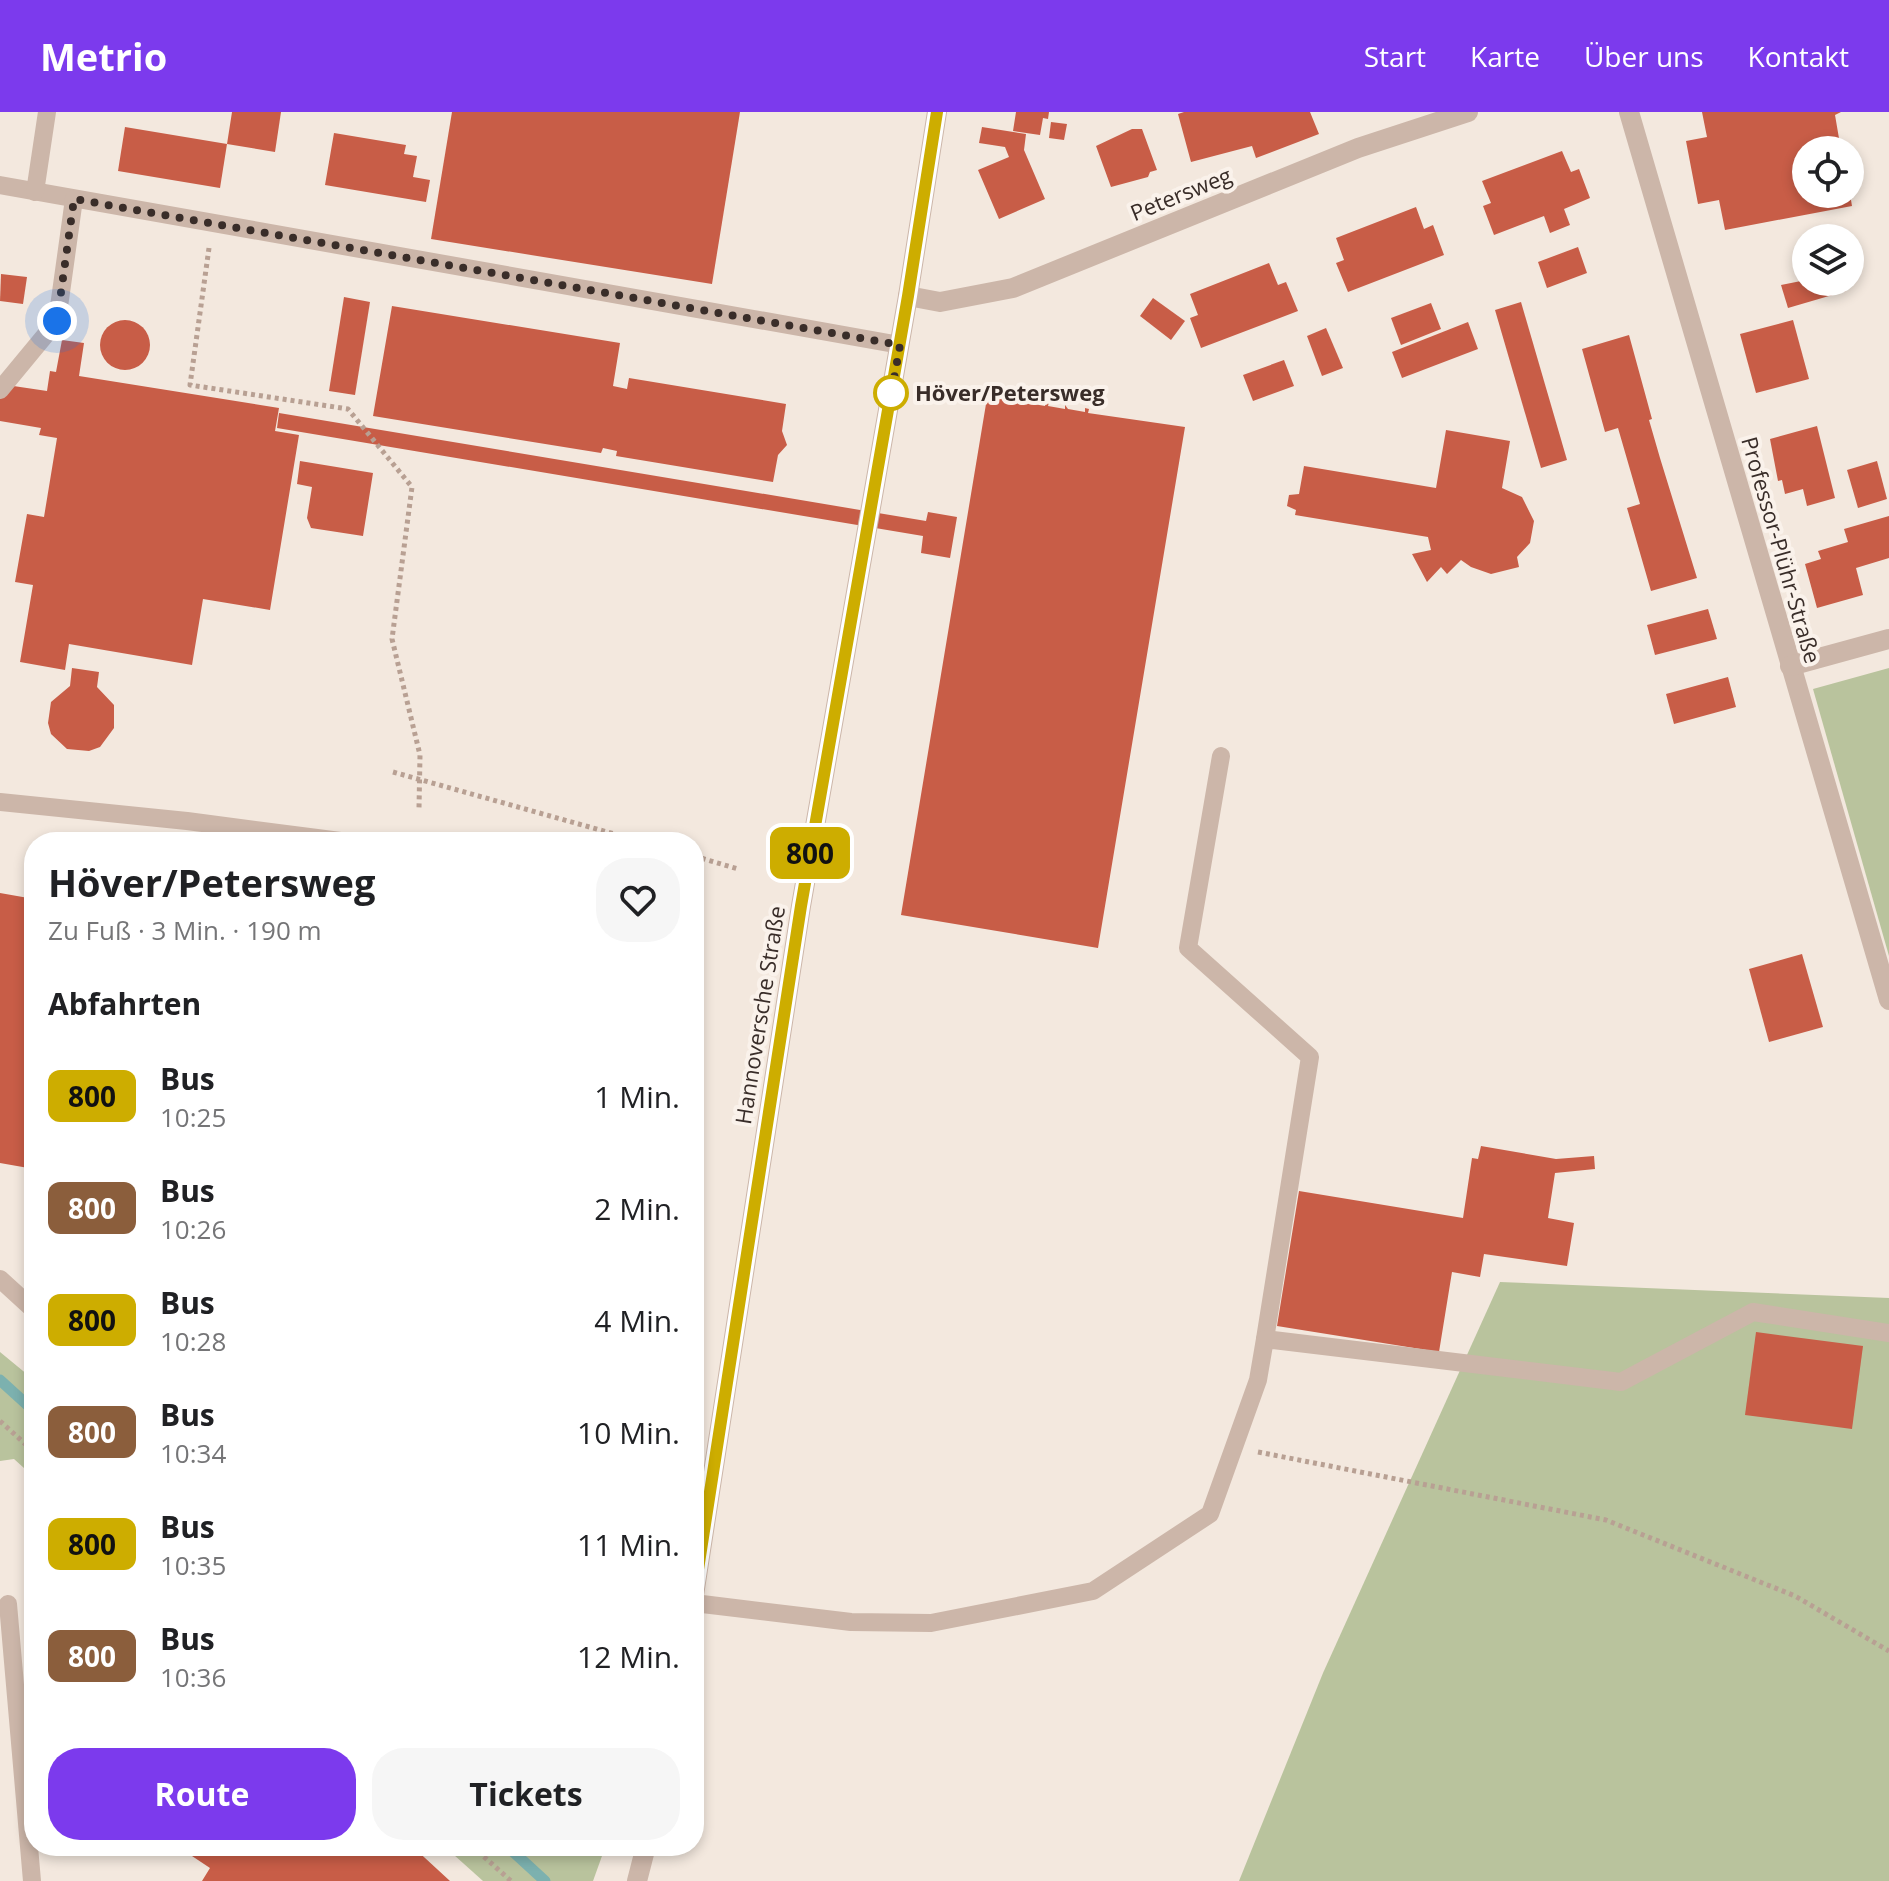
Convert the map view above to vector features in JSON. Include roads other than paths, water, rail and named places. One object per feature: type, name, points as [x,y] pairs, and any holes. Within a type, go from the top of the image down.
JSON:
[{"type":"street","name":"Hannoversche Straße","points":[[704,1531],[801,906],[900,345],[937,112]]},
{"type":"street","name":"Petersweg","points":[[908,296],[940,302],[1013,288],[1358,148],[1468,112]]},
{"type":"street","name":"Professor-Plühr-Straße","points":[[1629,112],[1889,1000]]},
{"type":"street","points":[[1790,666],[1889,639]]},
{"type":"street","points":[[637,1881],[643,1856]]},
{"type":"lane","points":[[35,192],[47,112]]},
{"type":"lane","points":[[0,185],[900,345]]},
{"type":"lane","points":[[0,390],[57,321],[74,199]]},
{"type":"lane","points":[[704,1604],[851,1622],[931,1623],[1093,1591],[1210,1514],[1258,1380],[1310,1057],[1188,948],[1221,756]]},
{"type":"lane","points":[[0,802],[271,832]]},
{"type":"lane","points":[[0,1279],[24,1301]]},
{"type":"lane","points":[[1265,1339],[1621,1382],[1753,1312],[1889,1333]]},
{"type":"lane","points":[[8,1604],[24,1789]]},
{"type":"lane","points":[[30,1856],[32,1881]]},
{"type":"waterway","points":[[0,1380],[24,1402]]},
{"type":"waterway","points":[[518,1856],[545,1881]]},
{"type":"place","name":"Höver/Petersweg","points":[[891,393]]}]
